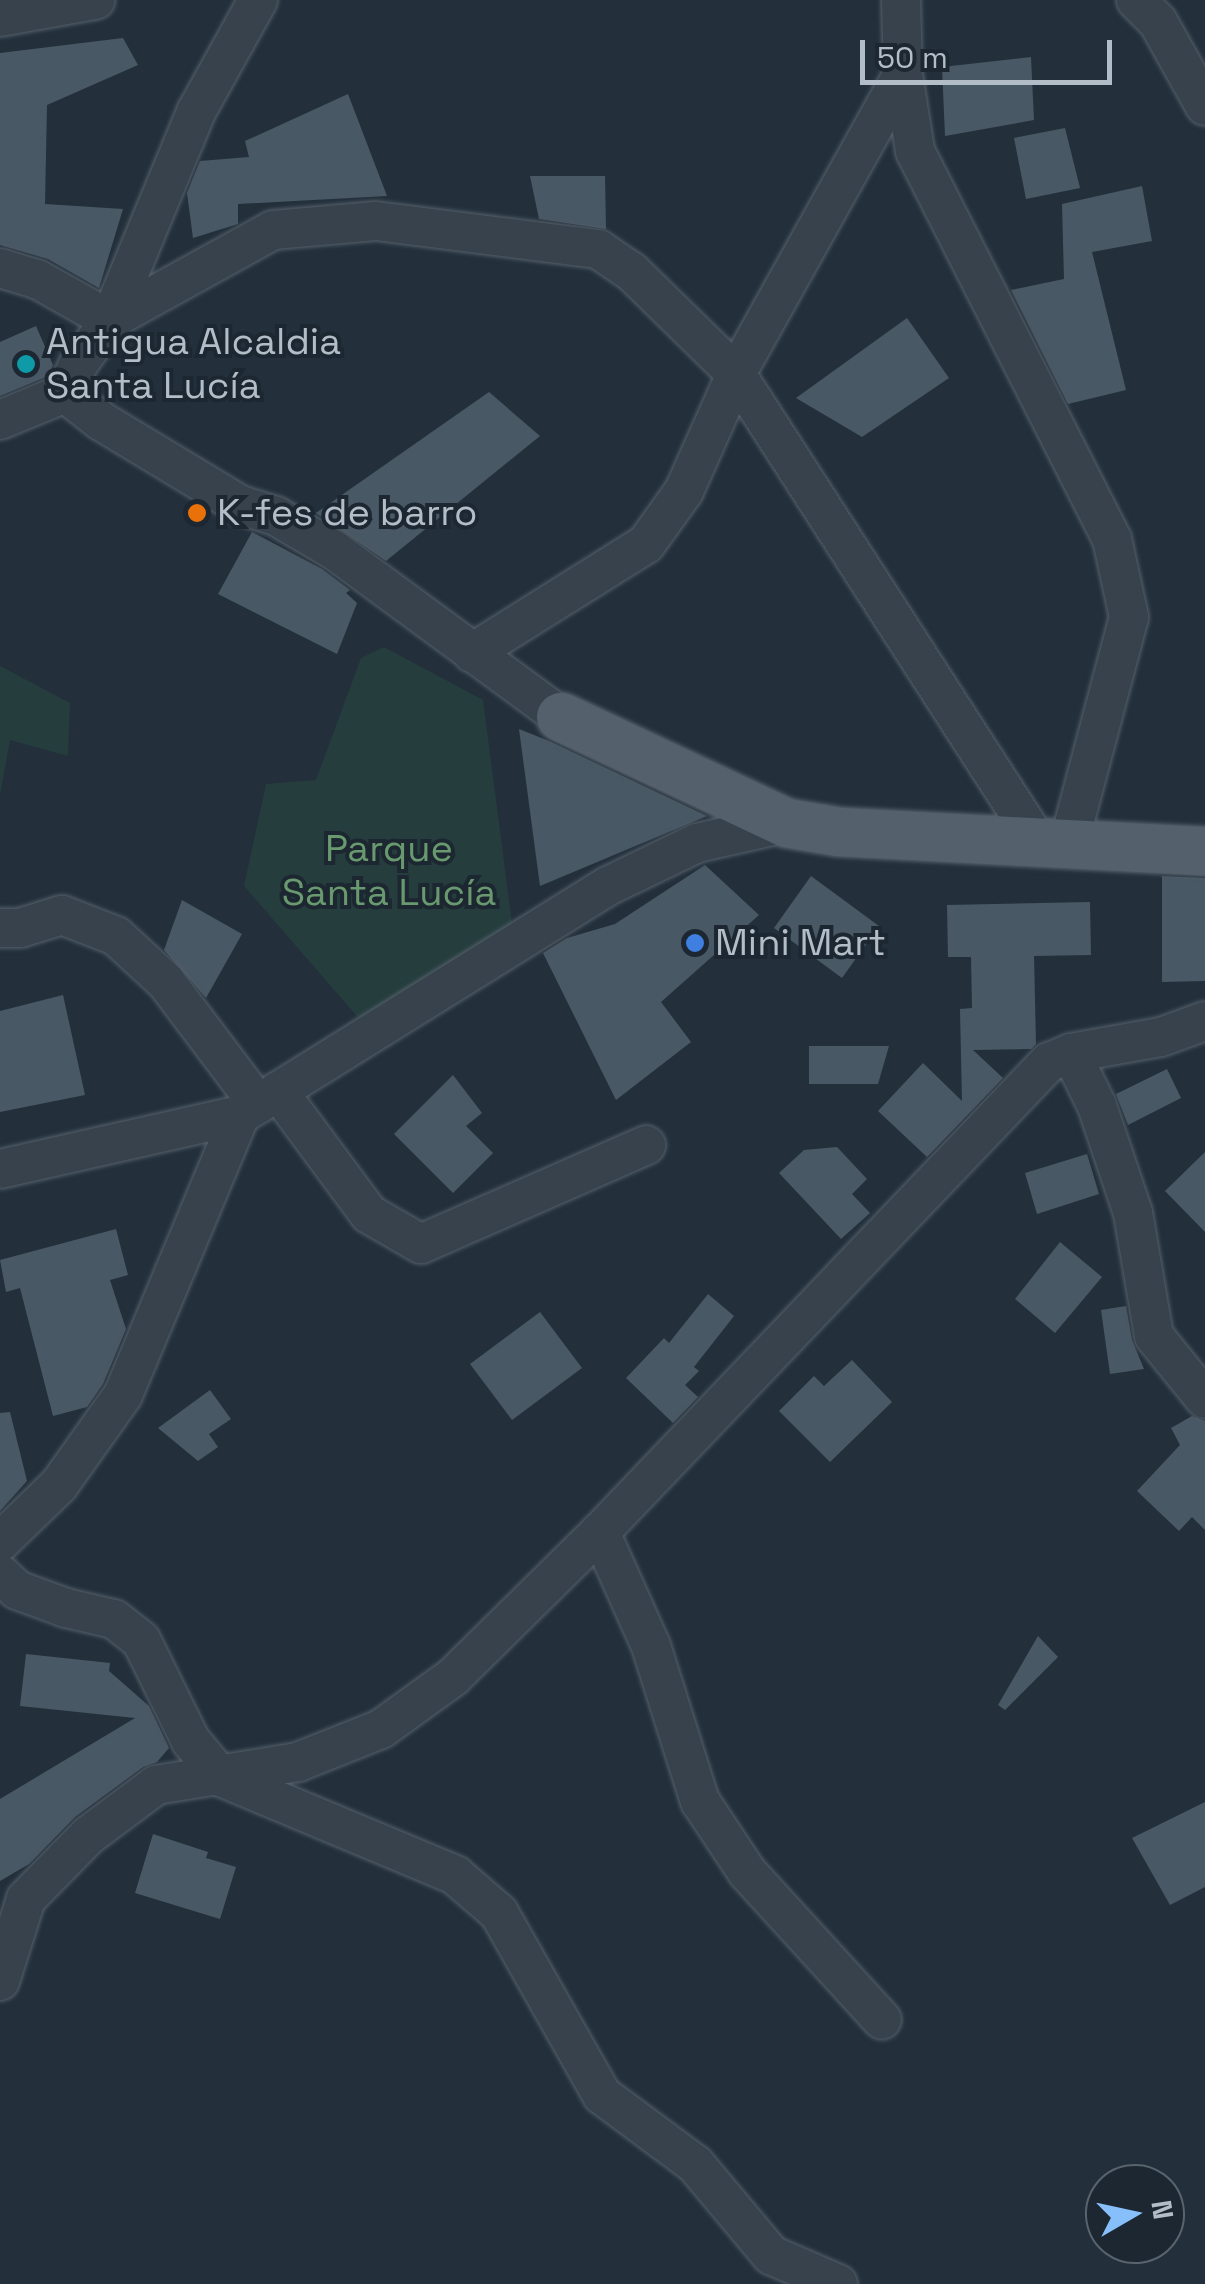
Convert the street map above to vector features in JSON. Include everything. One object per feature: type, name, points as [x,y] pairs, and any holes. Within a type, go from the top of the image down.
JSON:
[{"type":"main road","points":[[562,717],[786,822],[839,832],[1205,851]]},
{"type":"street","points":[[0,17],[95,0]]},
{"type":"street","points":[[0,420],[65,393],[78,363],[110,320],[196,112],[258,0]]},
{"type":"street","points":[[901,0],[903,74],[915,150],[1112,539],[1129,617],[1053,842]]},
{"type":"street","points":[[1136,0],[1158,22],[1205,106]]},
{"type":"street","points":[[472,652],[646,544],[684,491],[736,374],[903,74]]},
{"type":"street","points":[[110,320],[273,230],[376,221],[598,248],[632,272],[736,374],[1053,842]]},
{"type":"street","points":[[0,268],[36,279],[110,320]]},
{"type":"street","points":[[65,393],[101,421],[240,505],[276,516],[334,550],[562,717]]},
{"type":"street","points":[[0,1170],[258,1103],[608,886],[697,843],[786,822]]},
{"type":"street","points":[[0,928],[20,928],[62,915],[116,936],[166,982],[258,1103],[369,1214],[421,1244],[646,1146]]},
{"type":"street","points":[[0,1982],[26,1899],[89,1835],[156,1785],[298,1762],[381,1729],[453,1676],[600,1532],[1048,1062],[1071,1053],[1160,1037],[1205,1020]]},
{"type":"street","points":[[1071,1053],[1096,1106],[1133,1213],[1154,1336],[1205,1399]]},
{"type":"street","points":[[0,1542],[59,1484],[123,1395],[258,1103]]},
{"type":"street","points":[[600,1532],[651,1646],[700,1800],[747,1872],[882,2020]]},
{"type":"street","points":[[0,1574],[17,1590],[66,1608],[114,1619],[141,1640],[192,1740],[221,1777],[455,1875],[499,1913],[602,2095],[695,2164],[771,2255],[838,2284]]},
{"type":"green space","name":"Parque Santa Lucía","points":[[384,647],[483,700],[513,931],[362,1022],[244,886],[266,784],[316,780],[361,658]]},
{"type":"green space","points":[[0,666],[70,703],[68,756],[10,740],[0,795]]},
{"type":"building","points":[[123,38],[138,65],[47,105],[45,204],[123,209],[99,288],[48,259],[0,245],[0,53]]},
{"type":"building","points":[[1031,57],[1034,120],[945,136],[942,67]]},
{"type":"building","points":[[348,94],[387,196],[238,204],[238,224],[193,238],[187,193],[200,161],[249,157],[245,141]]},
{"type":"building","points":[[1065,128],[1080,188],[1026,199],[1014,138]]},
{"type":"building","points":[[530,176],[605,176],[606,229],[539,219]]},
{"type":"building","points":[[1142,186],[1152,241],[1092,252],[1126,390],[1068,404],[1011,290],[1064,279],[1062,204]]},
{"type":"building","points":[[907,318],[949,378],[862,437],[796,398]]},
{"type":"building","name":"Antigua Alcaldia Santa Lucía","points":[[36,326],[53,365],[48,376],[0,396],[0,342]]},
{"type":"building","points":[[489,392],[540,436],[386,561],[316,513]]},
{"type":"building","points":[[252,532],[322,569],[350,590],[346,593],[357,603],[337,654],[218,594]]},
{"type":"building","points":[[519,729],[549,741],[707,816],[540,886]]},
{"type":"building","points":[[705,865],[759,915],[661,1002],[691,1042],[616,1100],[543,953],[567,938],[615,924]]},
{"type":"building","points":[[811,876],[879,926],[842,978],[774,928]]},
{"type":"building","points":[[1162,876],[1205,878],[1205,981],[1162,982]]},
{"type":"building","points":[[182,900],[242,934],[206,998],[164,950]]},
{"type":"building","points":[[1090,902],[1091,955],[1034,956],[1036,1044],[1031,1049],[973,1050],[1003,1078],[927,1157],[878,1111],[923,1063],[962,1101],[960,1009],[972,1008],[971,957],[948,957],[947,905]]},
{"type":"building","points":[[63,995],[85,1095],[0,1112],[0,1011]]},
{"type":"building","points":[[809,1046],[889,1046],[878,1084],[809,1084]]},
{"type":"building","points":[[1167,1069],[1181,1098],[1128,1125],[1116,1094]]},
{"type":"building","points":[[453,1075],[482,1113],[466,1126],[493,1153],[453,1193],[394,1134]]},
{"type":"building","points":[[837,1147],[867,1179],[852,1194],[870,1213],[841,1239],[779,1173],[804,1150]]},
{"type":"building","points":[[1205,1152],[1205,1232],[1165,1191]]},
{"type":"building","points":[[1087,1154],[1099,1194],[1037,1214],[1025,1173]]},
{"type":"building","points":[[116,1229],[128,1275],[110,1280],[126,1329],[103,1384],[87,1407],[53,1416],[20,1288],[6,1292],[0,1260]]},
{"type":"building","points":[[1060,1242],[1102,1277],[1055,1333],[1015,1299]]},
{"type":"building","points":[[708,1294],[734,1316],[694,1367],[699,1371],[685,1385],[698,1397],[673,1423],[626,1378],[664,1338],[669,1343]]},
{"type":"building","points":[[1126,1306],[1132,1340],[1144,1369],[1110,1374],[1101,1310]]},
{"type":"building","points":[[540,1312],[582,1368],[512,1420],[470,1364]]},
{"type":"building","points":[[852,1360],[892,1402],[830,1462],[779,1411],[814,1376],[824,1386]]},
{"type":"building","points":[[210,1390],[231,1419],[209,1434],[218,1447],[198,1461],[158,1428]]},
{"type":"building","points":[[10,1412],[27,1481],[0,1511],[0,1413]]},
{"type":"building","points":[[1192,1416],[1205,1421],[1205,1530],[1192,1517],[1179,1531],[1137,1491],[1180,1445],[1171,1428]]},
{"type":"building","points":[[1038,1636],[1058,1657],[1005,1710],[998,1705]]},
{"type":"building","points":[[26,1654],[110,1663],[109,1671],[149,1706],[169,1748],[157,1762],[143,1767],[75,1817],[29,1864],[0,1881],[0,1799],[135,1718],[20,1706]]},
{"type":"building","points":[[1205,1802],[1205,1887],[1170,1905],[1132,1838]]},
{"type":"building","points":[[153,1834],[208,1852],[206,1858],[236,1867],[220,1919],[135,1893]]},
{"type":"place","name":"Antigua Alcaldia Santa Lucía","points":[[26,364]]},
{"type":"place","name":"K-fes de barro","points":[[197,513]]},
{"type":"place","name":"Mini Mart","points":[[695,943]]}]
